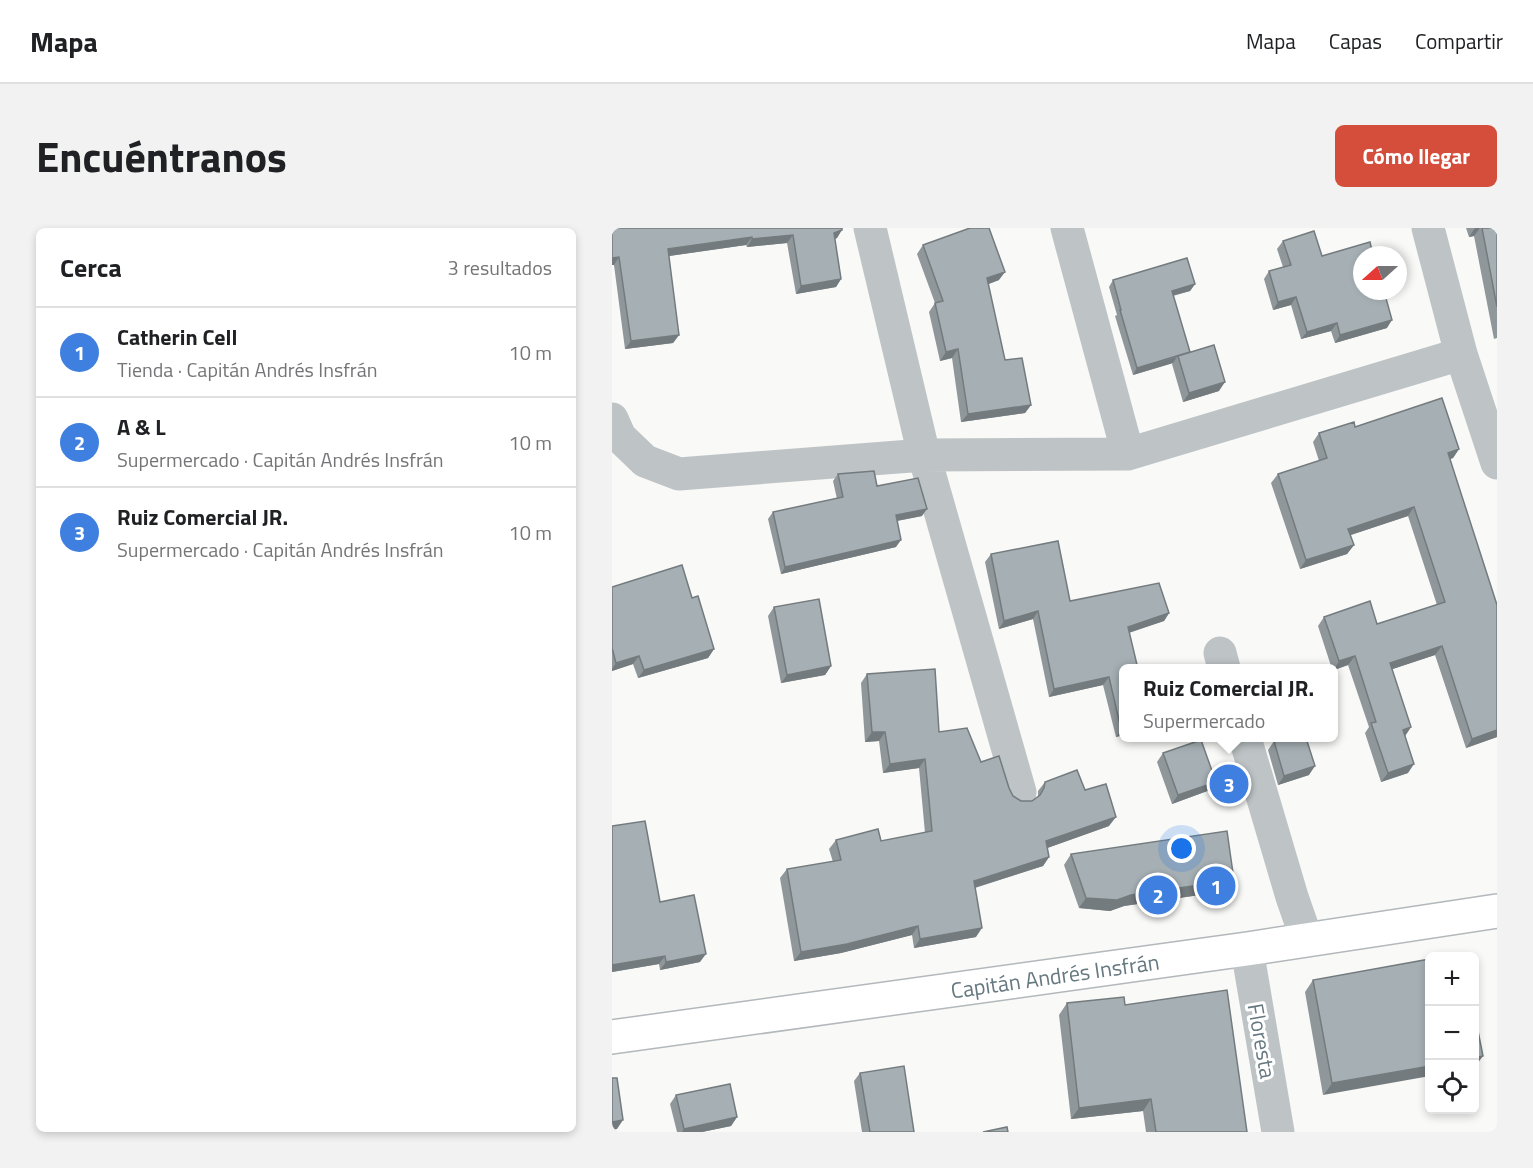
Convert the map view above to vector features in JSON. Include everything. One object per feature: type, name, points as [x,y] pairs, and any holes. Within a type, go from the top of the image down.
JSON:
[{"type":"main road","name":"Capitán Andrés Insfrán","points":[[612,1037],[1247,949],[1497,911]]},
{"type":"street","points":[[870,228],[924,455],[1020,792]]},
{"type":"street","points":[[1067,228],[1128,454]]},
{"type":"street","points":[[1428,228],[1461,354],[1497,463]]},
{"type":"street","points":[[612,419],[620,437],[645,461],[679,474],[924,455],[1128,454],[1461,354]]},
{"type":"street","points":[[1246,742],[1306,940]]},
{"type":"street","name":"Floresta","points":[[1247,949],[1278,1132]]},
{"type":"building","points":[[612,228],[842,228],[834,233],[841,279],[801,286],[793,235],[752,239],[752,237],[668,249],[679,335],[631,341],[619,257],[612,258]]},
{"type":"building","points":[[970,228],[989,228],[1005,272],[987,278],[1005,360],[1022,358],[1031,405],[968,414],[958,349],[946,352],[935,303],[943,301],[923,245]]},
{"type":"building","points":[[1482,228],[1497,228],[1497,307]]},
{"type":"building","points":[[1314,231],[1322,256],[1353,247],[1353,300],[1386,300],[1392,320],[1340,335],[1337,323],[1307,332],[1296,297],[1278,302],[1269,271],[1291,265],[1283,241]]},
{"type":"building","points":[[1370,242],[1371,246],[1356,246]]},
{"type":"building","points":[[1187,258],[1195,284],[1172,291],[1190,352],[1137,368],[1113,280]]},
{"type":"building","points":[[1214,345],[1225,382],[1189,393],[1178,356]]},
{"type":"building","points":[[1442,398],[1459,449],[1448,453],[1497,605],[1497,730],[1472,739],[1442,646],[1390,663],[1411,727],[1403,730],[1414,764],[1388,773],[1371,723],[1376,722],[1355,656],[1339,661],[1324,617],[1370,601],[1377,624],[1445,602],[1414,507],[1348,529],[1354,545],[1306,560],[1278,474],[1327,458],[1319,433],[1354,422],[1355,427]]},
{"type":"building","points":[[874,471],[877,486],[918,478],[927,509],[896,515],[901,540],[785,567],[773,512],[843,497],[838,474]]},
{"type":"building","points":[[1058,541],[1070,601],[1159,583],[1169,613],[1128,627],[1137,664],[1119,664],[1119,720],[1109,677],[1054,689],[1038,611],[1004,621],[991,554]]},
{"type":"building","points":[[682,565],[692,598],[698,596],[714,649],[644,670],[639,656],[616,663],[612,648],[612,587]]},
{"type":"building","points":[[819,599],[831,666],[787,675],[774,607]]},
{"type":"building","points":[[935,669],[939,732],[967,728],[981,762],[999,756],[1013,796],[1021,801],[1032,801],[1040,795],[1045,782],[1077,770],[1085,790],[1106,784],[1116,817],[1046,841],[1049,857],[974,881],[982,928],[920,939],[918,926],[847,944],[801,952],[787,869],[841,860],[836,840],[878,829],[881,841],[932,831],[925,759],[890,764],[885,732],[872,732],[867,674]]},
{"type":"building","points":[[1202,742],[1216,782],[1178,795],[1163,753]]},
{"type":"building","points":[[1274,742],[1307,742],[1315,766],[1284,776]]},
{"type":"building","points":[[645,821],[660,902],[694,895],[706,954],[666,962],[665,956],[612,965],[612,826]]},
{"type":"building","points":[[1227,831],[1234,880],[1131,895],[1117,900],[1086,898],[1071,854]]},
{"type":"building","points":[[1425,960],[1425,1067],[1332,1083],[1313,980]]},
{"type":"building","points":[[1227,990],[1247,1132],[1156,1132],[1151,1099],[1079,1108],[1067,1003],[1124,997],[1125,1005]]},
{"type":"building","points":[[1479,1036],[1483,1056],[1479,1057]]},
{"type":"building","points":[[904,1066],[914,1132],[870,1132],[860,1073]]},
{"type":"building","points":[[612,1078],[617,1078],[623,1120],[612,1122]]},
{"type":"building","points":[[730,1084],[737,1117],[684,1129],[676,1095]]},
{"type":"building","points":[[1007,1127],[1008,1132],[983,1132]]},
{"type":"place","name":"Ruiz Comercial JR.","points":[[1229,784]]},
{"type":"place","name":"Catherin Cell","points":[[1216,886]]},
{"type":"place","name":"A & L","points":[[1158,895]]}]
